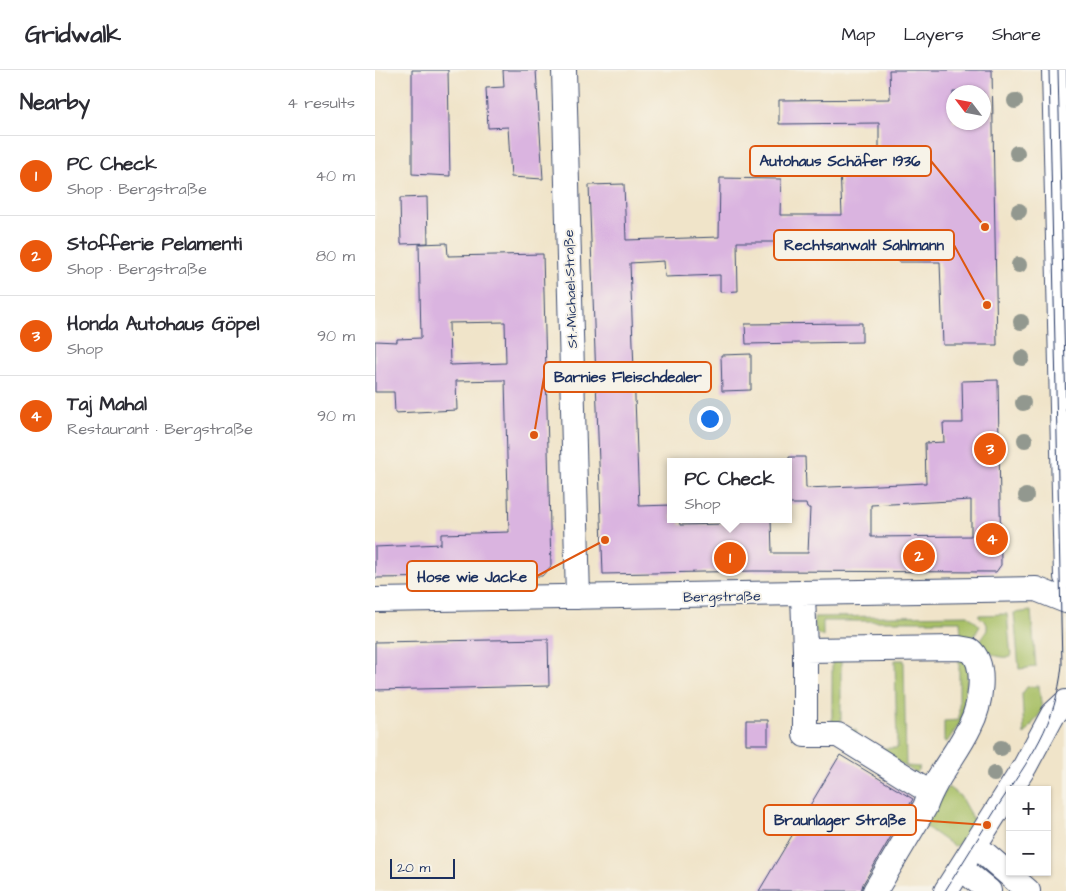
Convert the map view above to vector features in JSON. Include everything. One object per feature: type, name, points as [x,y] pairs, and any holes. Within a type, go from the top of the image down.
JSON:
[{"type":"street","name":"St.-Michael-Straße","points":[[564,70],[578,597]]},
{"type":"street","points":[[1054,70],[1066,577]]},
{"type":"street","name":"Bergstraße","points":[[375,600],[803,595],[1036,589],[1066,601]]},
{"type":"street","points":[[803,595],[805,735],[837,735],[930,792]]},
{"type":"street","points":[[805,650],[959,648],[974,653],[981,664],[982,675],[971,726],[930,792],[925,807],[875,891]]},
{"type":"street","points":[[946,891],[1025,766],[1053,714],[1066,702]]},
{"type":"street","points":[[975,845],[1028,891]]},
{"type":"street","points":[[961,868],[989,891]]},
{"type":"green space","points":[[1031,611],[1036,667],[1019,669],[1014,613]]},
{"type":"green space","points":[[1007,614],[1011,657],[1001,657],[978,644],[987,630],[987,624],[978,615]]},
{"type":"green space","points":[[968,615],[980,626],[972,640],[961,636],[960,621],[823,621],[823,637],[816,633],[814,617]]},
{"type":"green space","points":[[832,659],[841,659],[841,729],[856,730],[857,734],[832,730]]},
{"type":"green space","points":[[959,659],[967,662],[969,666],[962,720],[947,742],[944,741],[944,721],[959,720]]},
{"type":"green space","points":[[895,660],[904,660],[906,766],[920,767],[916,773],[884,754],[881,748],[897,748]]},
{"type":"green space","points":[[1039,686],[1042,711],[1024,735],[1022,694],[1027,687]]},
{"type":"green space","points":[[948,787],[960,796],[974,821],[958,845],[953,846],[923,825]]},
{"type":"building","points":[[412,70],[448,70],[450,176],[412,174]]},
{"type":"building","points":[[503,70],[536,70],[543,179],[511,177],[508,127],[488,128],[486,88],[504,87]]},
{"type":"building","points":[[889,70],[992,70],[997,345],[943,345],[940,262],[899,262],[897,242],[737,242],[738,291],[720,292],[720,275],[665,277],[664,261],[630,263],[639,506],[667,505],[667,523],[680,523],[680,525],[771,523],[772,553],[808,553],[810,508],[807,508],[806,504],[792,504],[792,458],[789,457],[805,457],[806,488],[926,483],[925,443],[944,442],[943,423],[963,423],[962,381],[998,380],[1001,565],[996,572],[753,571],[603,574],[589,185],[624,184],[626,240],[719,237],[720,178],[781,179],[780,215],[842,215],[840,168],[879,167],[879,123],[779,124],[779,100],[890,99]],"holes":[[[971,500],[971,536],[871,537],[871,505]]]},
{"type":"building","points":[[427,197],[428,243],[401,244],[400,198]]},
{"type":"building","points":[[447,243],[448,256],[543,254],[551,566],[542,576],[375,578],[375,547],[441,544],[441,534],[509,532],[505,380],[456,381],[457,410],[395,413],[394,392],[375,392],[375,341],[397,342],[397,339],[421,338],[419,244]],"holes":[[[505,322],[506,363],[450,365],[449,323]]]},
{"type":"building","points":[[862,323],[862,342],[746,344],[745,324]]},
{"type":"building","points":[[751,354],[751,390],[722,391],[721,355]]},
{"type":"building","points":[[548,639],[549,686],[375,690],[375,642]]},
{"type":"building","points":[[746,720],[768,720],[768,744],[746,744]]},
{"type":"building","points":[[840,755],[913,799],[863,884],[861,891],[759,891]]},
{"type":"tram line","points":[[945,891],[1040,740],[1054,706],[1062,665],[1049,70]]},
{"type":"tram line","points":[[1058,70],[1066,411]]},
{"type":"place","name":"Autohaus Schäfer 1936","points":[[985,227]]},
{"type":"place","name":"Rechtsanwalt Sahlmann","points":[[987,305]]},
{"type":"place","name":"Barnies Fleischdealer","points":[[534,435]]},
{"type":"place","name":"Honda Autohaus Göpel","points":[[990,449]]},
{"type":"place","name":"Taj Mahal","points":[[992,539]]},
{"type":"place","name":"Hose wie Jacke","points":[[605,540]]},
{"type":"place","name":"Stofferie Pelamenti","points":[[919,556]]},
{"type":"place","name":"PC Check","points":[[730,558]]},
{"type":"place","name":"Braunlager Straße","points":[[987,825]]}]
